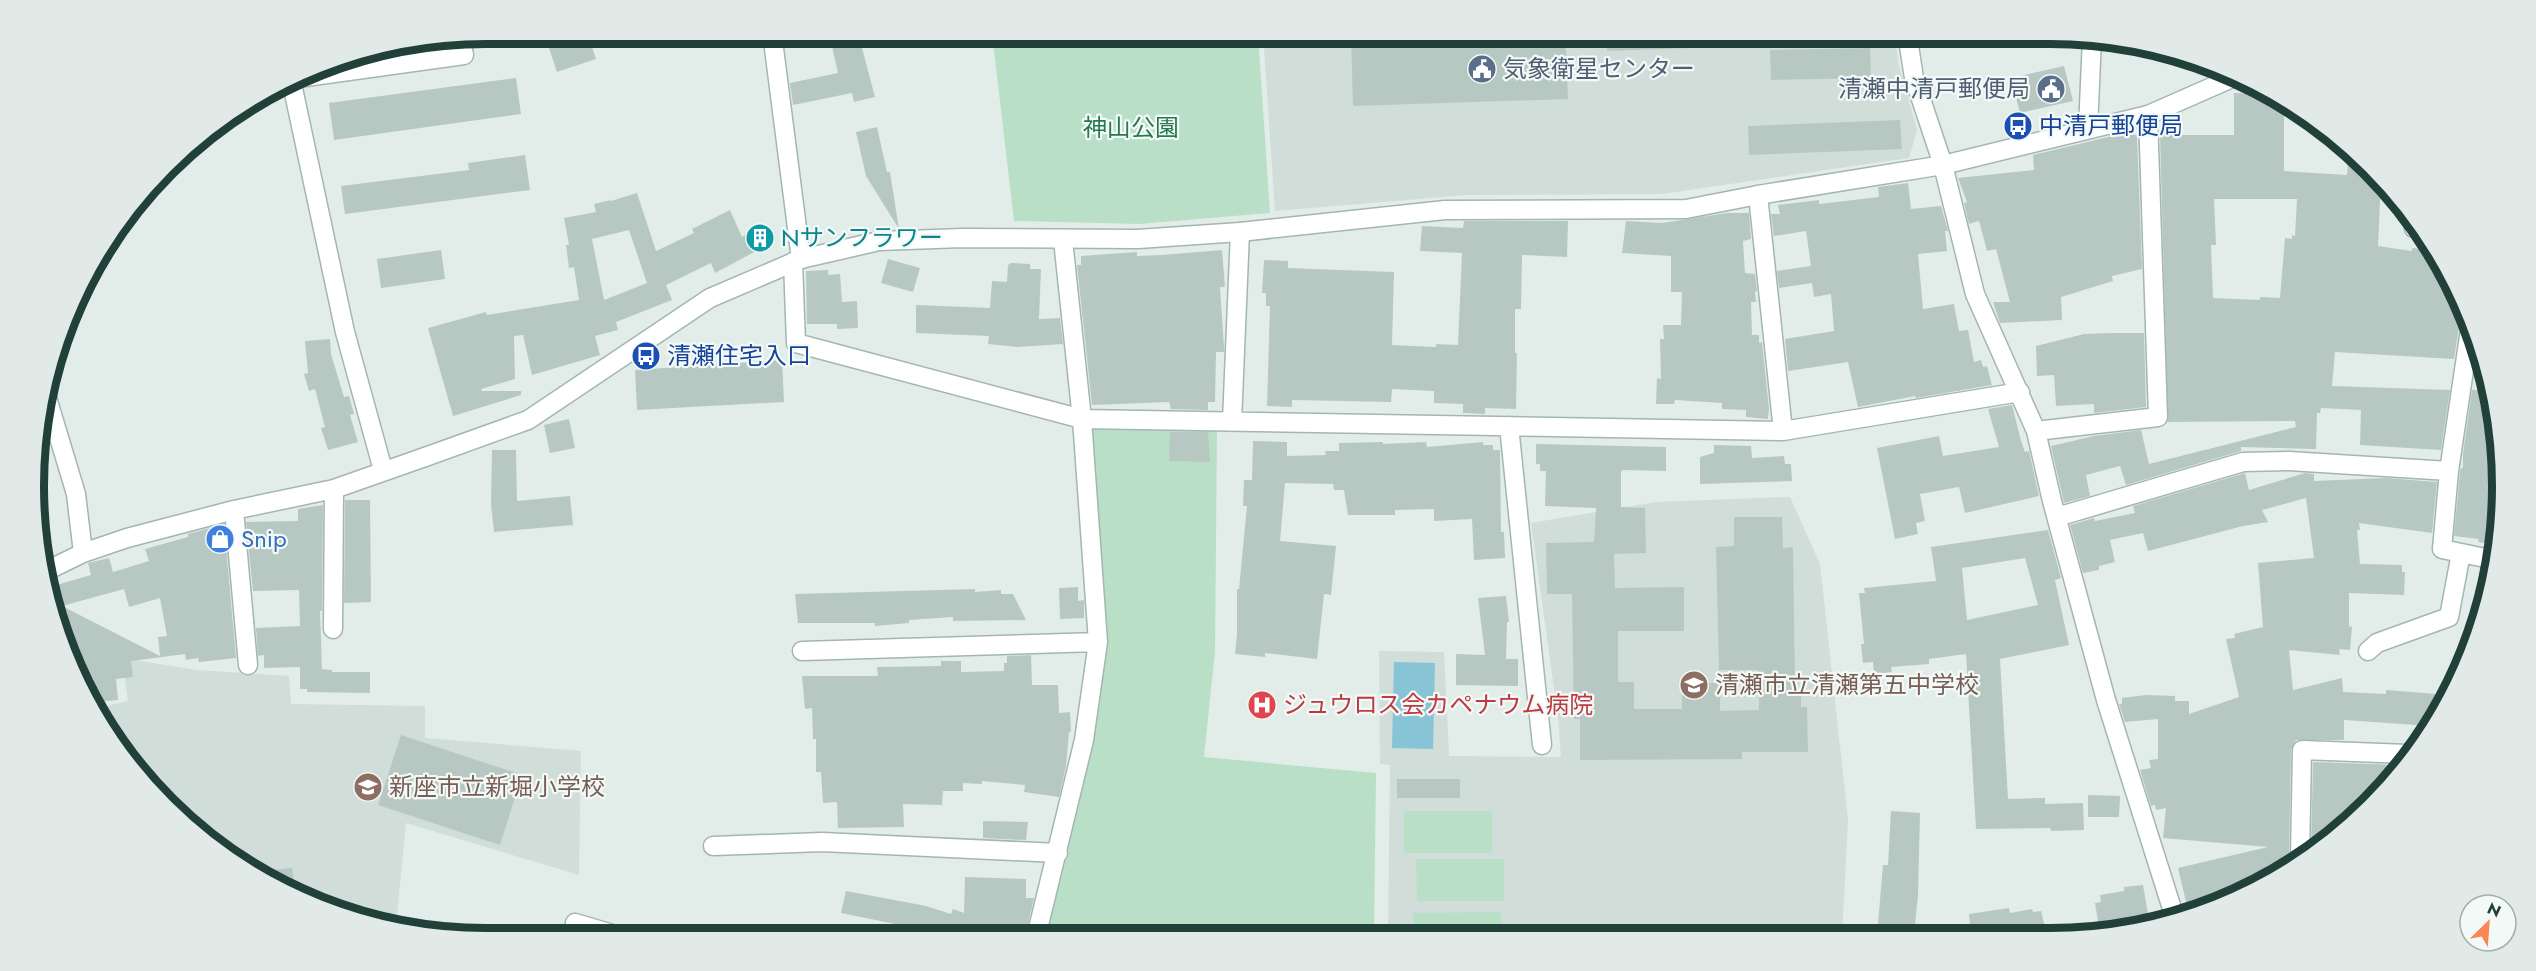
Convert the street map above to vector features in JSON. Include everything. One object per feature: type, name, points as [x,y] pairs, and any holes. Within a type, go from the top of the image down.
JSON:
[{"type":"street","points":[[319,76],[464,55],[462,44]]},
{"type":"street","points":[[772,44],[797,261],[796,343],[1082,419],[1783,431],[2020,392]]},
{"type":"street","points":[[1909,44],[1914,78],[1943,165],[1975,294],[2036,431],[2106,700],[2172,910]]},
{"type":"street","points":[[2088,129],[2092,45]]},
{"type":"street","points":[[51,568],[83,553],[127,538],[234,510],[334,489],[528,420],[710,298],[797,261],[879,241],[963,238],[1138,239],[1240,232],[1445,210],[1686,209],[1943,165],[2148,115],[2227,80]]},
{"type":"street","points":[[293,88],[345,332],[383,470]]},
{"type":"street","points":[[2036,431],[2158,417],[2148,115]]},
{"type":"street","points":[[1758,195],[1783,431]]},
{"type":"street","points":[[1232,422],[1240,232]]},
{"type":"street","points":[[1038,928],[1084,740],[1098,642],[1082,419],[1063,240]]},
{"type":"street","points":[[2468,341],[2450,471],[2442,549],[2486,559]]},
{"type":"street","points":[[50,409],[76,494],[83,553]]},
{"type":"street","points":[[1509,426],[1542,745]]},
{"type":"street","points":[[2057,517],[2243,462],[2289,461],[2450,471]]},
{"type":"street","points":[[333,628],[334,489]]},
{"type":"street","points":[[234,510],[248,665]]},
{"type":"street","points":[[2368,651],[2376,643],[2449,617],[2460,553]]},
{"type":"street","points":[[802,651],[1098,642]]},
{"type":"street","points":[[2300,850],[2302,750],[2402,754]]},
{"type":"street","points":[[713,846],[822,842],[1058,854]]},
{"type":"street","points":[[575,923],[592,928]]},
{"type":"shaded area","points":[[1264,44],[1896,44],[1898,62],[1917,130],[1909,158],[1662,194],[1467,195],[1275,211]]},
{"type":"shaded area","name":"清瀬市立清瀬第五中学校","points":[[1790,497],[1820,564],[1848,819],[1842,928],[1388,928],[1390,765],[1380,764],[1379,651],[1444,652],[1449,756],[1561,757],[1558,717],[1531,523],[1656,502]]},
{"type":"shaded area","name":"新座市立新堀小学校","points":[[122,658],[197,670],[289,676],[291,704],[425,706],[425,738],[581,751],[579,875],[406,823],[397,918],[316,894],[264,868],[240,853],[194,818],[173,798],[135,755],[103,707],[128,701]]},
{"type":"green space","name":"神山公園","points":[[993,44],[1259,44],[1270,213],[1139,224],[1014,221]]},
{"type":"green space","points":[[1089,426],[1217,431],[1215,651],[1204,757],[1376,773],[1374,928],[1047,928],[1095,727],[1106,646]]},
{"type":"green space","points":[[1404,811],[1492,811],[1492,853],[1404,853]]},
{"type":"green space","points":[[1416,859],[1504,859],[1504,901],[1417,901]]},
{"type":"green space","points":[[1501,912],[1501,928],[1414,928],[1413,913]]},
{"type":"water","points":[[1394,662],[1435,663],[1433,749],[1392,748]]},
{"type":"building","points":[[548,44],[591,44],[596,59],[557,72]]},
{"type":"building","points":[[831,44],[861,44],[875,97],[854,102],[852,93],[793,105],[790,83],[838,73]]},
{"type":"building","points":[[1351,44],[1566,44],[1568,99],[1353,106]]},
{"type":"building","points":[[1607,44],[1690,44],[1690,48],[1607,51]]},
{"type":"building","points":[[1870,48],[1871,78],[1771,80],[1770,50]]},
{"type":"building","points":[[2064,66],[2073,101],[2020,113],[2011,78]]},
{"type":"building","points":[[516,78],[521,114],[334,140],[329,103]]},
{"type":"building","points":[[2234,93],[2254,94],[2284,110],[2284,171],[2347,175],[2348,164],[2354,164],[2380,191],[2378,246],[2412,251],[2412,248],[2424,249],[2447,290],[2461,320],[2454,359],[2335,352],[2332,386],[2450,390],[2441,450],[2360,445],[2361,410],[2321,408],[2320,413],[2317,413],[2316,449],[2241,447],[2241,451],[2126,485],[2120,466],[2086,475],[2090,496],[2064,503],[2051,446],[2094,436],[2141,430],[2149,464],[2296,427],[2295,421],[2168,422],[2160,135],[2234,135]],"holes":[[[2214,199],[2297,199],[2295,236],[2292,235],[2292,239],[2285,238],[2280,298],[2260,297],[2260,300],[2213,298],[2211,245],[2216,245]]]},
{"type":"building","points":[[1900,120],[1902,149],[1749,155],[1748,126]]},
{"type":"building","points":[[877,127],[887,172],[890,172],[899,229],[866,176],[856,132]]},
{"type":"building","points":[[2133,131],[2134,135],[2137,135],[2142,269],[2112,276],[2113,281],[2061,297],[2062,320],[2000,323],[1993,302],[2010,302],[1996,249],[1987,251],[1979,221],[1969,224],[1964,203],[1967,202],[1958,178],[2034,170],[2033,155]]},
{"type":"building","points":[[525,155],[530,190],[345,214],[341,186],[469,170],[468,163]]},
{"type":"building","points":[[1908,183],[1911,209],[1941,206],[1948,231],[1945,231],[1947,251],[1918,254],[1923,309],[1954,304],[1959,331],[1968,330],[1974,362],[1981,360],[1983,367],[1987,366],[1992,385],[1858,407],[1848,362],[1788,371],[1785,339],[1834,331],[1831,294],[1814,297],[1812,283],[1779,288],[1777,271],[1811,266],[1806,231],[1774,236],[1771,214],[1780,214],[1778,205],[1819,200],[1819,204],[1879,197],[1878,187]]},
{"type":"building","points":[[637,193],[656,251],[694,233],[692,229],[730,210],[742,237],[763,224],[773,242],[715,273],[711,263],[666,285],[672,300],[616,322],[618,330],[595,336],[600,355],[532,375],[523,335],[514,336],[515,379],[481,389],[482,391],[521,391],[521,395],[453,416],[428,328],[486,312],[487,315],[579,300],[574,267],[569,268],[566,245],[569,245],[564,218],[596,212],[594,204]],"holes":[[[629,230],[647,283],[604,300],[592,239]]]},
{"type":"building","points":[[1727,213],[1749,213],[1751,239],[1743,241],[1745,273],[1755,274],[1757,291],[1755,292],[1756,302],[1751,302],[1752,335],[1759,335],[1759,343],[1762,342],[1768,419],[1746,417],[1746,410],[1722,409],[1722,403],[1675,400],[1674,404],[1656,404],[1657,378],[1661,379],[1660,339],[1664,339],[1663,325],[1681,325],[1682,292],[1671,292],[1671,256],[1622,253],[1626,221],[1662,223]]},
{"type":"building","points":[[1464,221],[1568,221],[1567,257],[1522,255],[1521,309],[1515,309],[1516,409],[1485,408],[1485,414],[1463,413],[1463,404],[1434,403],[1434,391],[1392,389],[1391,402],[1292,400],[1292,407],[1267,406],[1270,306],[1266,306],[1266,293],[1262,293],[1264,260],[1288,261],[1288,268],[1394,272],[1392,345],[1436,347],[1436,344],[1458,345],[1462,253],[1420,251],[1422,226],[1463,228]]},
{"type":"building","points":[[441,250],[445,279],[381,288],[377,259]]},
{"type":"building","points":[[1222,250],[1225,287],[1220,287],[1224,352],[1216,352],[1215,402],[1208,402],[1208,410],[1171,409],[1169,402],[1092,405],[1077,265],[1081,265],[1081,256],[1137,252],[1137,256],[1162,255]]},
{"type":"building","points":[[888,259],[920,268],[913,292],[881,283]]},
{"type":"building","points":[[1011,263],[1030,264],[1030,269],[1041,269],[1039,319],[1060,318],[1063,344],[1017,347],[988,344],[989,336],[916,333],[916,305],[990,308],[992,281],[1007,282],[1008,265]]},
{"type":"building","points":[[828,270],[828,275],[840,274],[842,302],[857,301],[858,328],[837,329],[837,324],[807,324],[806,271]]},
{"type":"building","points":[[2144,333],[2146,407],[2094,413],[2094,404],[2056,406],[2054,375],[2037,376],[2036,346],[2084,334]]},
{"type":"building","points":[[330,339],[331,354],[344,397],[349,396],[354,414],[350,415],[358,442],[328,450],[321,428],[325,427],[315,389],[309,391],[304,374],[308,373],[305,341]]},
{"type":"building","points":[[782,360],[784,402],[637,410],[635,370]]},
{"type":"building","points":[[2472,390],[2482,391],[2492,457],[2492,514],[2489,544],[2478,542],[2479,539],[2454,536]]},
{"type":"building","points":[[2012,405],[2025,452],[2029,451],[2039,496],[1965,513],[1959,487],[1920,494],[1925,521],[1916,523],[1918,534],[1895,539],[1877,448],[1939,436],[1943,456],[1999,447],[1988,409]]},
{"type":"building","points":[[569,419],[575,448],[550,453],[544,425]]},
{"type":"building","points":[[1170,432],[1208,432],[1210,462],[1169,461]]},
{"type":"building","points":[[1253,441],[1287,442],[1287,456],[1326,455],[1325,451],[1339,451],[1339,443],[1426,442],[1427,447],[1483,442],[1483,445],[1493,445],[1493,450],[1500,450],[1501,532],[1504,532],[1505,558],[1474,560],[1472,519],[1434,521],[1434,509],[1395,510],[1395,515],[1348,515],[1344,490],[1334,490],[1333,484],[1285,483],[1280,541],[1336,546],[1331,595],[1324,594],[1317,659],[1265,653],[1265,657],[1235,654],[1237,589],[1239,589],[1247,506],[1243,506],[1244,480],[1252,480]]},
{"type":"building","points":[[1536,444],[1666,447],[1666,471],[1623,470],[1621,472],[1621,507],[1645,508],[1646,553],[1614,554],[1615,588],[1684,587],[1684,631],[1618,631],[1618,682],[1634,682],[1634,709],[1682,709],[1682,683],[1720,683],[1720,711],[1759,710],[1759,670],[1719,670],[1716,547],[1734,546],[1734,517],[1782,517],[1783,548],[1793,547],[1795,692],[1801,692],[1801,707],[1807,707],[1808,752],[1742,752],[1742,759],[1580,760],[1580,719],[1574,719],[1572,594],[1547,594],[1546,543],[1594,542],[1596,508],[1545,506],[1546,471],[1540,471],[1540,464],[1536,464]]},
{"type":"building","points":[[1714,445],[1751,446],[1752,458],[1784,456],[1785,464],[1791,464],[1792,481],[1700,484],[1700,457],[1714,453]]},
{"type":"building","points":[[492,450],[516,450],[517,501],[570,496],[573,525],[494,532],[491,504]]},
{"type":"building","points":[[2245,473],[2249,490],[2305,473],[2314,474],[2314,481],[2386,478],[2437,482],[2432,533],[2359,523],[2360,530],[2357,530],[2360,564],[2402,565],[2402,572],[2405,572],[2404,595],[2349,593],[2349,626],[2352,627],[2350,650],[2339,649],[2340,655],[2289,650],[2293,690],[2342,678],[2343,692],[2386,694],[2386,690],[2440,694],[2433,706],[2421,725],[2344,720],[2344,740],[2296,740],[2291,750],[2289,857],[2246,882],[2187,906],[2178,868],[2268,847],[2163,838],[2166,808],[2156,810],[2155,805],[2151,806],[2140,770],[2151,768],[2149,760],[2158,759],[2158,719],[2125,722],[2119,704],[2122,704],[2122,698],[2146,695],[2175,696],[2175,701],[2189,701],[2189,714],[2239,697],[2226,639],[2235,638],[2234,634],[2263,627],[2258,563],[2314,558],[2306,498],[2262,510],[2268,522],[2243,526],[2148,551],[2143,533],[2110,540],[2115,562],[2099,566],[2099,570],[2083,573],[2070,525],[2094,518],[2095,521],[2135,513],[2133,506]]},
{"type":"building","points":[[345,500],[370,500],[371,602],[344,603]]},
{"type":"building","points":[[323,505],[322,611],[320,611],[322,669],[332,670],[332,672],[370,672],[370,693],[307,692],[307,689],[300,689],[300,667],[264,668],[264,655],[258,656],[256,628],[300,626],[299,590],[253,591],[246,522],[298,521],[298,509]]},
{"type":"building","points":[[224,524],[236,658],[199,662],[198,658],[186,660],[185,654],[131,661],[133,677],[116,679],[118,700],[101,702],[95,691],[93,678],[88,678],[77,655],[55,585],[91,575],[88,563],[109,558],[113,572],[149,561],[145,549],[188,537],[188,534]],"holes":[[[124,589],[129,607],[160,598],[167,636],[158,637],[160,656],[62,606]]]},
{"type":"building","points":[[2048,530],[2061,578],[2055,580],[2069,645],[2000,659],[2008,799],[2045,798],[2045,804],[2083,803],[2084,830],[1976,829],[1966,654],[1929,659],[1929,664],[1891,667],[1892,672],[1874,674],[1873,662],[1863,663],[1861,644],[1864,644],[1859,593],[1865,593],[1864,588],[1936,581],[1931,547]],"holes":[[[2025,558],[2038,605],[1967,620],[1962,568]]]},
{"type":"building","points":[[1078,587],[1078,601],[1084,600],[1084,618],[1060,619],[1059,588]]},
{"type":"building","points":[[975,589],[975,592],[1001,590],[1001,594],[1013,594],[1026,620],[953,621],[953,617],[909,620],[909,623],[875,626],[875,623],[798,623],[795,594]]},
{"type":"building","points":[[1506,596],[1509,622],[1507,622],[1506,659],[1518,659],[1518,686],[1456,685],[1456,654],[1485,655],[1478,598]]},
{"type":"building","points":[[1031,655],[1032,685],[1058,685],[1059,713],[1070,712],[1071,732],[1069,732],[1066,766],[1059,797],[1024,792],[1025,785],[982,781],[982,784],[963,783],[963,791],[943,791],[942,805],[903,804],[904,827],[838,828],[837,802],[823,803],[821,772],[816,772],[816,739],[813,739],[812,708],[805,709],[802,676],[878,676],[877,667],[941,666],[941,661],[961,661],[961,672],[1004,671],[1007,656]]},
{"type":"building","points":[[401,735],[522,775],[500,845],[378,805]]},
{"type":"building","points":[[2313,762],[2393,765],[2342,818],[2311,842]]},
{"type":"building","points":[[1397,779],[1460,779],[1460,798],[1397,798]]},
{"type":"building","points":[[2088,795],[2120,796],[2119,817],[2088,817]]},
{"type":"building","points":[[1891,811],[1920,813],[1915,928],[1878,928],[1883,865],[1888,865]]},
{"type":"building","points":[[983,821],[1028,822],[1026,840],[983,838]]},
{"type":"building","points":[[292,868],[294,884],[290,882],[269,871]]},
{"type":"building","points":[[965,877],[1026,879],[1026,898],[1034,898],[1027,928],[915,928],[841,913],[846,891],[926,906],[951,914],[953,909],[964,913]]},
{"type":"building","points":[[2143,885],[2148,914],[2132,917],[2133,920],[2099,925],[2095,903],[2101,902],[2100,895],[2124,891],[2124,887]]},
{"type":"building","points":[[2009,908],[2010,913],[2032,909],[2033,912],[2041,911],[2045,928],[1970,928],[1969,914]]},
{"type":"place","name":"気象衛星センター","points":[[1482,69]]},
{"type":"place","name":"清瀬中清戸郵便局","points":[[2051,89]]},
{"type":"place","name":"中清戸郵便局","points":[[2018,126]]},
{"type":"place","name":"Nサンフラワー","points":[[760,238]]},
{"type":"place","name":"清瀬住宅入口","points":[[646,356]]},
{"type":"place","name":"Snip","points":[[220,539]]},
{"type":"place","name":"清瀬市立清瀬第五中学校","points":[[1694,685]]},
{"type":"place","name":"ジュウロス会カペナウム病院","points":[[1262,705]]},
{"type":"place","name":"新座市立新堀小学校","points":[[368,787]]}]
